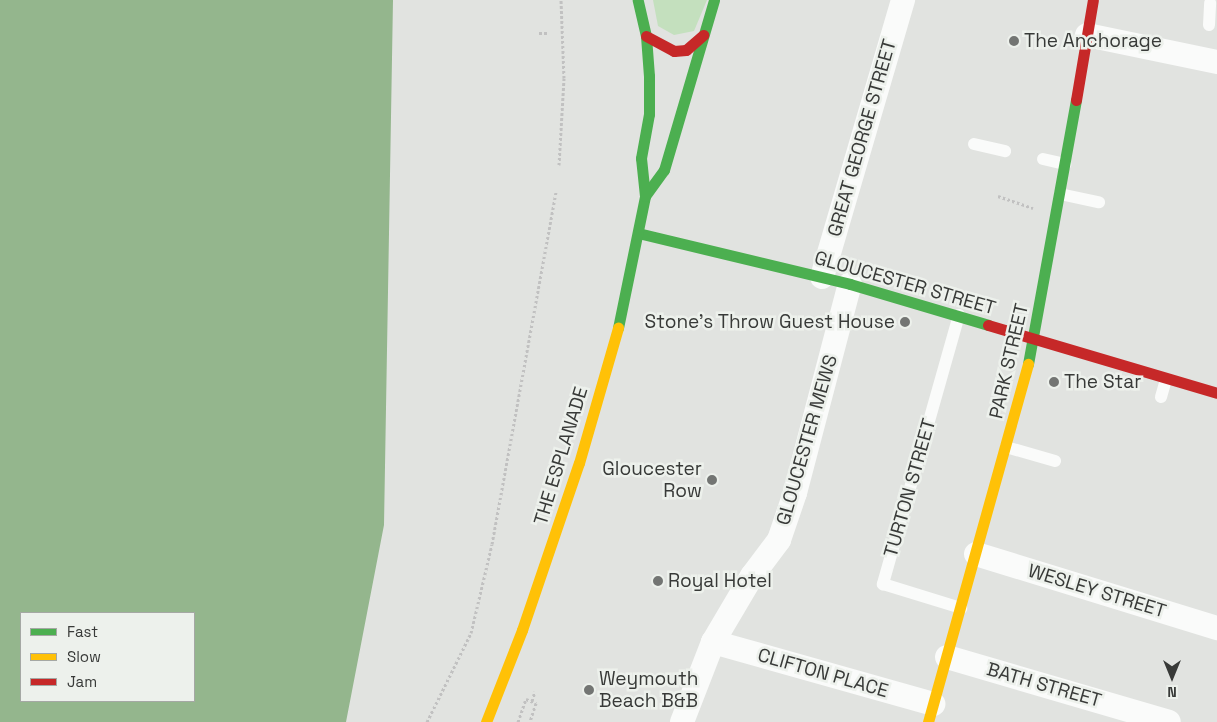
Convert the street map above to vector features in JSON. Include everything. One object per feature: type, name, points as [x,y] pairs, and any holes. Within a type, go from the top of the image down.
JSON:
[{"type":"street","name":"THE ESPLANADE","points":[[486,721],[522,630],[580,463],[624,308],[645,196],[641,158],[649,114],[646,36],[638,0]]},
{"type":"street","name":"THE ESPLANADE","points":[[645,196],[664,170],[702,35],[714,0]]},
{"type":"street","name":"GREAT GEORGE STREET","points":[[822,277],[903,0]]},
{"type":"street","name":"PARK STREET","points":[[930,713],[1035,340],[1093,0]]},
{"type":"street","points":[[646,36],[674,51],[686,50],[702,35]]},
{"type":"street","points":[[1086,35],[1210,56]]},
{"type":"street","name":"GLOUCESTER STREET","points":[[638,233],[850,284],[958,315],[1166,380],[1217,393]]},
{"type":"street","name":"GLOUCESTER MEWS","points":[[682,722],[713,642],[752,576],[779,540],[795,493],[850,284]]},
{"type":"street","name":"WESLEY STREET","points":[[976,554],[1217,628]]},
{"type":"street","name":"CLIFTON PLACE","points":[[713,642],[930,713]]},
{"type":"street","name":"BATH STREET","points":[[947,657],[1169,722]]},
{"type":"lane","points":[[1209,25],[1210,3]]},
{"type":"lane","points":[[974,144],[1005,151]]},
{"type":"lane","points":[[1043,159],[1065,164]]},
{"type":"lane","points":[[1060,194],[1099,202]]},
{"type":"lane","name":"TURTON STREET","points":[[958,315],[883,584],[961,608]]},
{"type":"lane","points":[[1161,397],[1166,380]]},
{"type":"lane","points":[[1006,446],[1055,461]]},
{"type":"path","points":[[559,165],[564,78],[561,0]]},
{"type":"path","points":[[539,34],[548,33]]},
{"type":"path","points":[[427,722],[471,632],[492,544],[556,191]]},
{"type":"path","points":[[998,196],[1041,210]]},
{"type":"path","points":[[532,702],[535,692]]},
{"type":"path","points":[[518,722],[526,699],[536,703],[530,722]]},
{"type":"shaded area","points":[[0,0],[393,0],[384,525],[346,722],[0,722]]},
{"type":"shaded area","points":[[653,0],[707,0],[694,31],[674,35],[658,26]]},
{"type":"traffic: fast","points":[[618,328],[645,196],[641,158],[649,114],[649,76],[646,36],[638,0]]},
{"type":"traffic: fast","points":[[645,196],[664,170],[714,0]]},
{"type":"traffic: fast","points":[[1028,364],[1076,100]]},
{"type":"traffic: fast","points":[[638,233],[850,284],[988,325]]},
{"type":"traffic: slow","points":[[486,722],[522,630],[579,463],[618,328]]},
{"type":"traffic: slow","points":[[928,722],[1028,364]]},
{"type":"traffic: jam","points":[[1076,100],[1093,0]]},
{"type":"traffic: jam","points":[[646,36],[674,51],[686,50],[703,35]]},
{"type":"traffic: jam","points":[[988,325],[1217,393]]},
{"type":"place","name":"The Anchorage","points":[[1014,41]]},
{"type":"place","name":"Stone's Throw Guest House","points":[[905,322]]},
{"type":"place","name":"The Star","points":[[1054,382]]},
{"type":"place","name":"Gloucester Row","points":[[712,480]]},
{"type":"place","name":"Royal Hotel","points":[[658,581]]},
{"type":"place","name":"Weymouth Beach B&B","points":[[589,690]]}]
